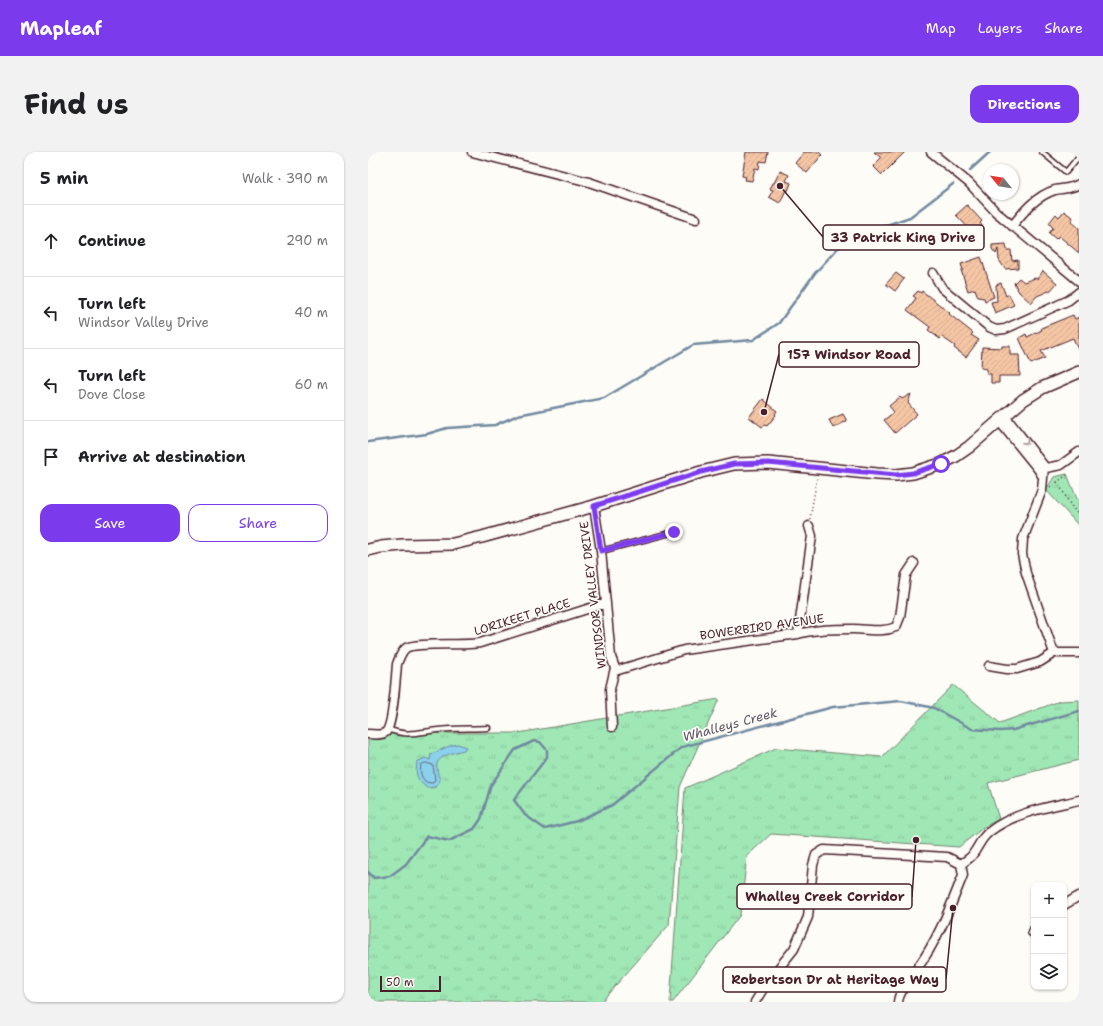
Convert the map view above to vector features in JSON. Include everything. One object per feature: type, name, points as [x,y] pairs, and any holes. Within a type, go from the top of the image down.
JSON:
[{"type":"street","points":[[472,152],[589,182],[696,219]]},
{"type":"street","points":[[931,152],[969,183],[996,212],[1012,226],[1079,281]]},
{"type":"street","points":[[1012,226],[1025,210],[1038,198],[1054,190],[1072,187],[1079,184]]},
{"type":"street","points":[[933,273],[945,291],[989,327],[996,330],[1005,329],[1070,300],[1079,292]]},
{"type":"street","points":[[368,550],[402,545],[453,544],[594,506],[701,472],[734,464],[768,463],[876,474],[896,475],[913,473],[941,464],[956,456],[969,447],[1023,400],[1037,391],[1079,372]]},
{"type":"street","points":[[1002,418],[1042,471],[1040,496],[1023,539],[1022,554],[1026,573],[1054,653]]},
{"type":"street","points":[[1042,471],[1060,465],[1079,452]]},
{"type":"street","name":"WINDSOR VALLEY DRIVE","points":[[594,506],[601,551],[611,656],[615,671],[610,682],[612,727]]},
{"type":"street","points":[[798,634],[812,536],[809,526]]},
{"type":"street","name":"BOWERBIRD AVENUE","points":[[615,671],[688,649],[798,634],[811,630],[881,630],[896,627],[900,617],[906,575],[914,564]]},
{"type":"street","name":"LORIKEET PLACE","points":[[388,729],[398,664],[400,657],[406,648],[417,645],[462,645],[480,643],[606,603]]},
{"type":"street","points":[[989,666],[1017,669],[1040,662],[1054,653],[1079,653]]},
{"type":"street","points":[[368,734],[380,734],[386,732],[388,729]]},
{"type":"street","points":[[961,864],[973,854],[982,838],[999,824],[1029,812],[1079,800]]},
{"type":"street","points":[[755,1002],[766,984],[794,949],[808,917],[813,865],[816,855],[824,850],[947,857],[961,864]]},
{"type":"street","points":[[898,1002],[900,993],[929,952],[935,940],[963,875],[961,864]]},
{"type":"street","points":[[1067,903],[1079,896]]},
{"type":"lane","points":[[1042,152],[1066,172],[1079,156]]},
{"type":"lane","points":[[601,551],[674,532]]},
{"type":"lane","points":[[388,729],[410,734],[438,730],[488,728]]},
{"type":"path","points":[[1040,496],[1067,475]]},
{"type":"path","points":[[809,526],[818,476]]},
{"type":"path","points":[[1057,482],[1063,490],[1071,507],[1079,514]]},
{"type":"green space","points":[[1067,474],[1077,499],[1079,500],[1079,526],[1046,490],[1054,477]]},
{"type":"green space","points":[[953,685],[1000,723],[1060,701],[1079,700],[1079,760],[988,783],[999,819],[984,827],[959,847],[771,834],[747,856],[740,915],[673,1002],[670,1002],[685,788],[776,748],[882,757]]},
{"type":"green space","points":[[719,699],[680,787],[669,925],[601,1002],[368,1002],[368,733],[518,733]]},
{"type":"water","points":[[458,744],[466,747],[464,750],[446,755],[439,760],[437,770],[440,781],[435,787],[427,788],[418,777],[416,770],[417,762],[425,758],[430,760],[431,754]]},
{"type":"building","points":[[746,152],[768,152],[766,162],[760,161],[759,169],[755,168],[752,181],[745,180],[746,177],[742,176]]},
{"type":"building","points":[[804,152],[819,152],[822,155],[807,173],[795,163]]},
{"type":"building","points":[[874,152],[905,152],[882,175],[873,166],[881,158]]},
{"type":"building","points":[[780,171],[789,175],[786,181],[791,183],[788,191],[786,190],[780,203],[769,197],[773,190],[770,189]]},
{"type":"building","points":[[967,205],[982,221],[980,223],[984,228],[976,236],[956,215]]},
{"type":"building","points":[[1064,211],[1073,218],[1071,221],[1079,228],[1079,253],[1059,236],[1056,239],[1049,233],[1053,228],[1049,223],[1056,214],[1059,217]]},
{"type":"building","points":[[1006,244],[1007,250],[1011,250],[1012,261],[1018,260],[1018,268],[1005,269],[999,260],[998,249],[996,254],[992,249],[992,245]]},
{"type":"building","points":[[981,257],[994,297],[985,301],[984,298],[978,297],[975,289],[968,291],[961,270],[963,270],[961,264]]},
{"type":"building","points":[[1043,271],[1057,283],[1051,290],[1037,296],[1031,303],[1019,292],[1014,283],[1019,278],[1024,282],[1035,278],[1037,279]]},
{"type":"building","points":[[896,273],[904,279],[895,291],[886,284]]},
{"type":"building","points":[[1001,283],[1006,296],[1009,294],[1014,305],[995,313],[991,302],[997,301],[996,285]]},
{"type":"building","points":[[918,291],[921,293],[922,291],[950,313],[949,314],[973,333],[971,335],[979,340],[966,357],[954,348],[955,346],[942,337],[940,339],[928,330],[930,327],[907,310],[916,298],[913,296]]},
{"type":"building","points":[[1073,315],[1075,319],[1079,317],[1079,352],[1073,338],[1041,351],[1045,358],[1031,364],[1019,338],[1026,334],[1027,337],[1042,330],[1041,328]]},
{"type":"building","points":[[1002,346],[1010,346],[1010,355],[1019,355],[1020,376],[999,376],[999,383],[991,383],[991,374],[987,374],[987,369],[981,368],[982,347],[1002,348]]},
{"type":"building","points":[[911,394],[908,403],[917,414],[895,433],[884,420],[894,412],[889,406],[900,397],[902,399]]},
{"type":"building","points":[[763,399],[777,411],[775,414],[776,415],[767,426],[765,425],[762,427],[749,417]]},
{"type":"building","points":[[843,414],[847,421],[833,428],[829,420]]},
{"type":"waterway","points":[[970,170],[990,152]]},
{"type":"waterway","points":[[368,442],[427,434],[447,428],[495,425],[518,415],[604,398],[693,345],[753,340],[779,323],[815,273],[838,248],[878,228],[910,217],[953,184]]},
{"type":"waterway","name":"Whalleys Creek","points":[[368,872],[374,878],[390,876],[406,864],[427,836],[449,841],[474,829],[481,819],[491,785],[515,750],[534,741],[540,742],[547,750],[547,757],[514,800],[525,815],[545,829],[577,821],[612,805],[682,747],[833,707],[901,701],[934,708],[972,729],[1000,731],[1013,730],[1079,711]]},
{"type":"place","name":"33 Patrick King Drive","points":[[780,186]]},
{"type":"place","name":"157 Windsor Road","points":[[764,412]]},
{"type":"place","name":"Whalley Creek Corridor","points":[[916,840]]},
{"type":"place","name":"Robertson Dr at Heritage Way","points":[[953,908]]},
{"type":"route","points":[[674,532],[601,551],[594,506],[701,472],[734,464],[768,463],[896,475],[913,473],[941,464]]}]
